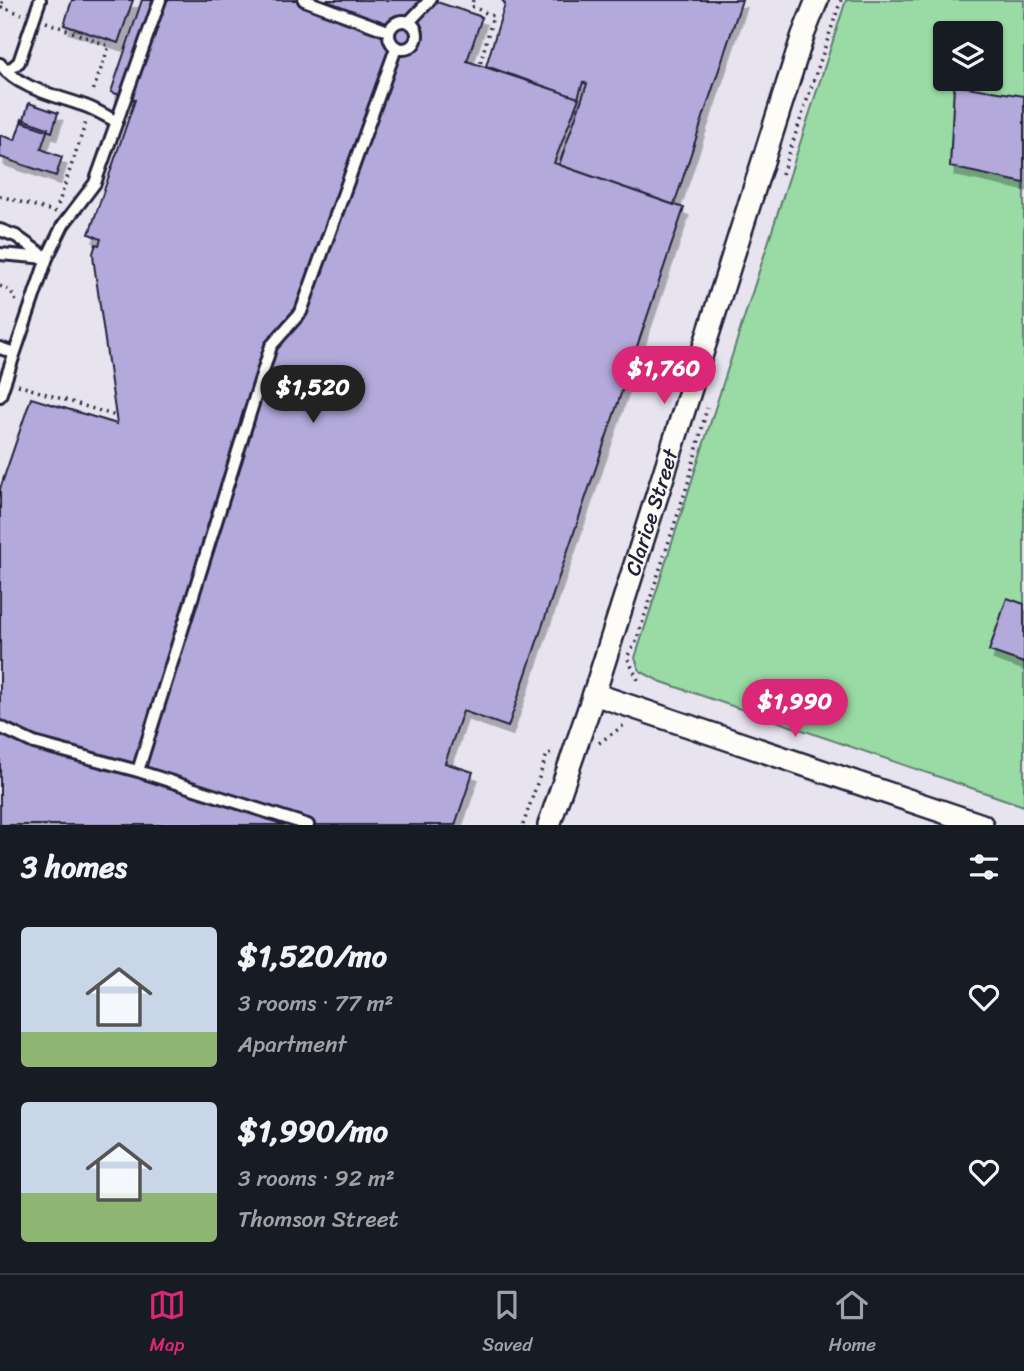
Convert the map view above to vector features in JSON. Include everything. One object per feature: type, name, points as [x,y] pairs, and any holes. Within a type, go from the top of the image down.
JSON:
[{"type":"street","name":"Clarice Street","points":[[550,825],[803,35],[817,0]]},
{"type":"street","points":[[594,694],[982,825]]},
{"type":"lane","points":[[3,68],[19,62],[40,0]]},
{"type":"lane","points":[[0,396],[47,257],[63,225],[95,183],[160,0]]},
{"type":"lane","points":[[304,0],[388,31]]},
{"type":"lane","points":[[409,22],[430,0]]},
{"type":"lane","points":[[396,21],[409,22],[417,32],[414,44],[402,50],[396,48],[391,44],[388,31],[396,21]]},
{"type":"lane","points":[[138,771],[271,346],[301,312],[396,48]]},
{"type":"lane","points":[[3,68],[47,94],[90,108],[117,122]]},
{"type":"lane","points":[[0,230],[16,236],[47,257]]},
{"type":"lane","points":[[0,254],[47,257]]},
{"type":"lane","points":[[0,348],[14,353]]},
{"type":"lane","points":[[0,727],[34,743],[138,771],[308,825]]},
{"type":"path","points":[[0,10],[3,0]]},
{"type":"path","points":[[473,0],[471,6],[493,16],[480,65]]},
{"type":"path","points":[[780,180],[841,0]]},
{"type":"path","points":[[5,381],[116,416]]},
{"type":"path","points":[[638,680],[627,657],[636,642],[689,480],[708,404]]},
{"type":"green space","points":[[846,0],[1024,0],[1024,806],[659,681],[640,671],[635,658]]},
{"type":"building","points":[[72,0],[133,0],[118,43],[64,25]]},
{"type":"building","points":[[142,0],[431,0],[482,17],[467,61],[579,98],[554,163],[684,208],[508,727],[463,711],[445,763],[473,772],[455,825],[0,825],[0,489],[31,398],[117,424],[93,253],[101,239],[89,234],[135,100],[111,92]]},
{"type":"building","points":[[502,0],[742,0],[674,205],[559,165],[587,84],[583,82],[578,98],[486,66],[505,4]]},
{"type":"building","points":[[954,91],[992,91],[1024,96],[1024,183],[950,167]]},
{"type":"building","points":[[29,103],[58,113],[52,132],[23,122]]},
{"type":"building","points":[[22,119],[48,128],[41,149],[62,157],[56,176],[0,157],[0,135],[15,140]]},
{"type":"building","points":[[1007,598],[1024,604],[1024,663],[989,651]]}]
